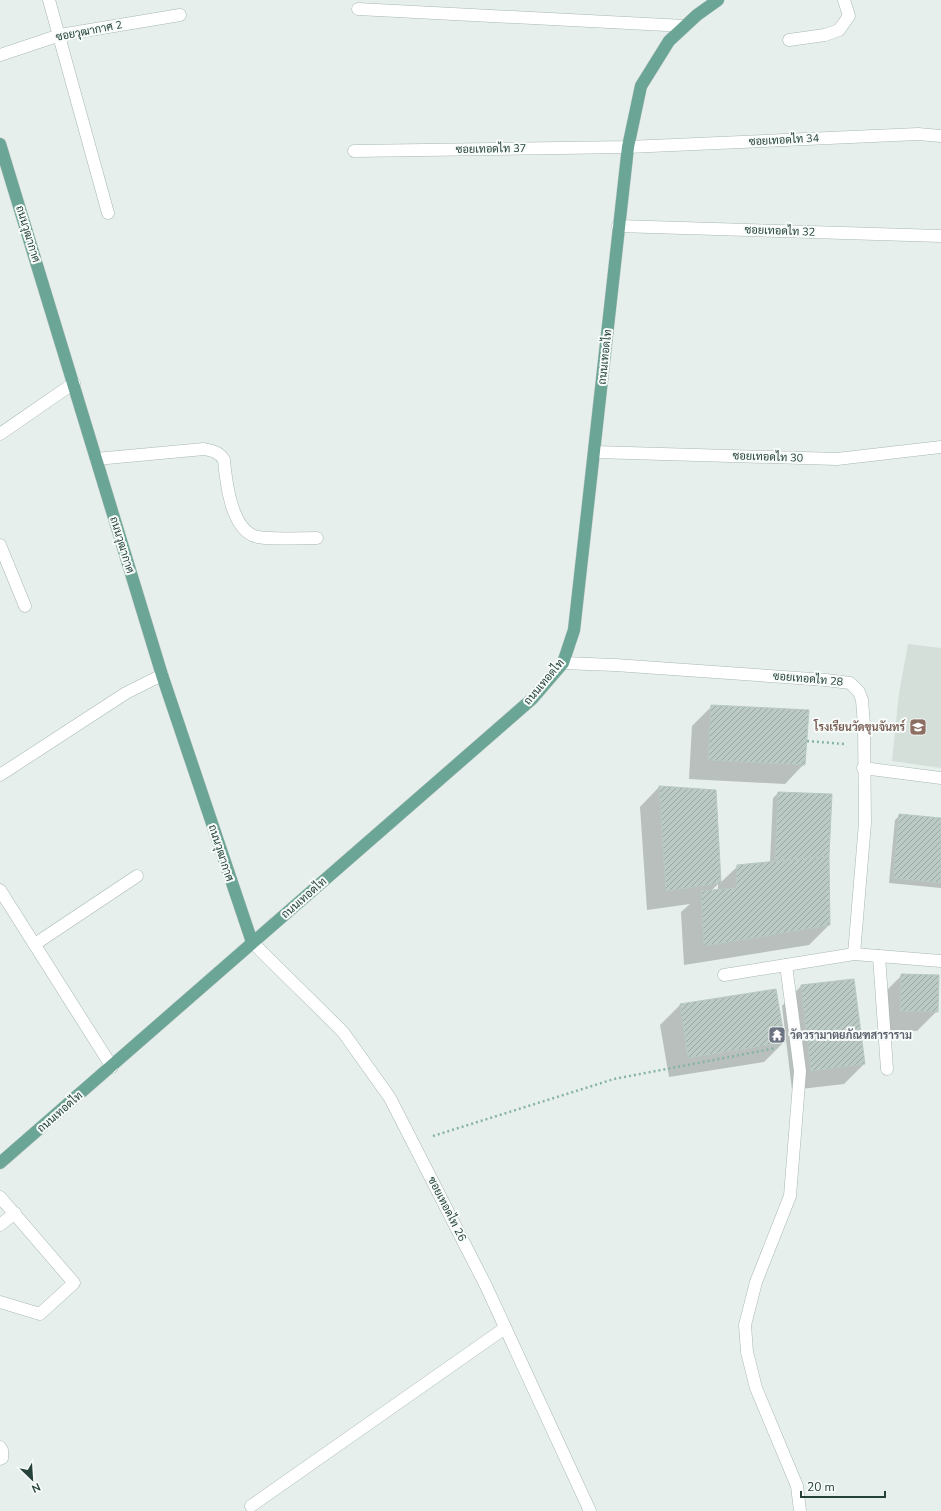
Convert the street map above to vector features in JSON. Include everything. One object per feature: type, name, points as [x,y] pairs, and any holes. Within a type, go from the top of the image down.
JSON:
[{"type":"main road","name":"ถนนเทอดไท","points":[[0,1163],[112,1067],[252,942],[532,699],[563,663],[574,630],[618,226],[628,147],[641,86],[670,41],[697,15],[718,0]]},
{"type":"main road","name":"ถนนวุฒากาศ","points":[[0,144],[162,675],[252,942]]},
{"type":"street","points":[[49,0],[60,34],[108,213]]},
{"type":"street","points":[[789,40],[825,35],[839,30],[849,16],[844,0]]},
{"type":"street","points":[[358,9],[685,26]]},
{"type":"street","name":"ซอยวุฒากาศ 2","points":[[0,55],[60,34],[180,15]]},
{"type":"street","name":"ซอยเทอดไท 34","points":[[628,147],[918,134],[941,136]]},
{"type":"street","name":"ซอยเทอดไท 37","points":[[354,151],[628,147]]},
{"type":"street","name":"ซอยเทอดไท 32","points":[[618,226],[941,236]]},
{"type":"street","points":[[0,434],[74,383]]},
{"type":"street","name":"ซอยเทอดไท 30","points":[[594,452],[836,459],[941,447]]},
{"type":"street","points":[[96,459],[204,448],[214,451],[220,454],[224,460],[231,505],[243,528],[257,537],[317,538]]},
{"type":"street","points":[[0,545],[25,606]]},
{"type":"street","name":"ซอยเทอดไท 28","points":[[563,663],[615,665],[850,683],[859,692],[862,700],[864,746],[863,768],[865,823],[854,954]]},
{"type":"street","points":[[0,775],[126,693],[162,675]]},
{"type":"street","points":[[863,768],[941,778]]},
{"type":"street","points":[[35,944],[136,876]]},
{"type":"street","points":[[0,890],[112,1067]]},
{"type":"street","name":"ซอยเทอดไท 26","points":[[252,942],[343,1032],[390,1098],[414,1142],[505,1328],[590,1511]]},
{"type":"street","points":[[724,975],[854,954],[941,961]]},
{"type":"street","points":[[879,956],[887,1069]]},
{"type":"street","points":[[786,965],[800,1071],[790,1196],[756,1282],[745,1325],[746,1352],[756,1388],[797,1486],[800,1511]]},
{"type":"street","points":[[0,1197],[74,1283],[40,1314],[0,1302]]},
{"type":"street","points":[[0,1225],[15,1213]]},
{"type":"street","points":[[251,1506],[505,1328]]},
{"type":"street","points":[[0,1447],[2,1450],[2,1458],[0,1459]]},
{"type":"path","points":[[807,741],[864,746]]},
{"type":"path","points":[[414,1142],[614,1079],[796,1045]]},
{"type":"shaded area","name":"โรงเรียนวัดขุนจันทร์","points":[[908,644],[941,648],[941,768],[892,761],[899,693]]},
{"type":"building","points":[[711,705],[809,710],[805,765],[708,760]]},
{"type":"building","points":[[659,786],[716,790],[721,883],[666,891]]},
{"type":"building","points":[[778,792],[832,794],[829,856],[775,861]]},
{"type":"building","points":[[899,814],[941,818],[941,883],[893,878]]},
{"type":"building","points":[[829,856],[830,925],[704,946],[701,891],[736,888],[737,865]]},
{"type":"building","points":[[901,974],[939,975],[938,1012],[900,1011]]},
{"type":"building","points":[[854,979],[865,1064],[811,1071],[801,985]]},
{"type":"building","points":[[776,989],[785,1042],[688,1058],[680,1004]]},
{"type":"place","name":"โรงเรียนวัดขุนจันทร์","points":[[918,727]]},
{"type":"place","name":"วัดวรามาตยภัณฑสาราราม","points":[[777,1035]]}]
